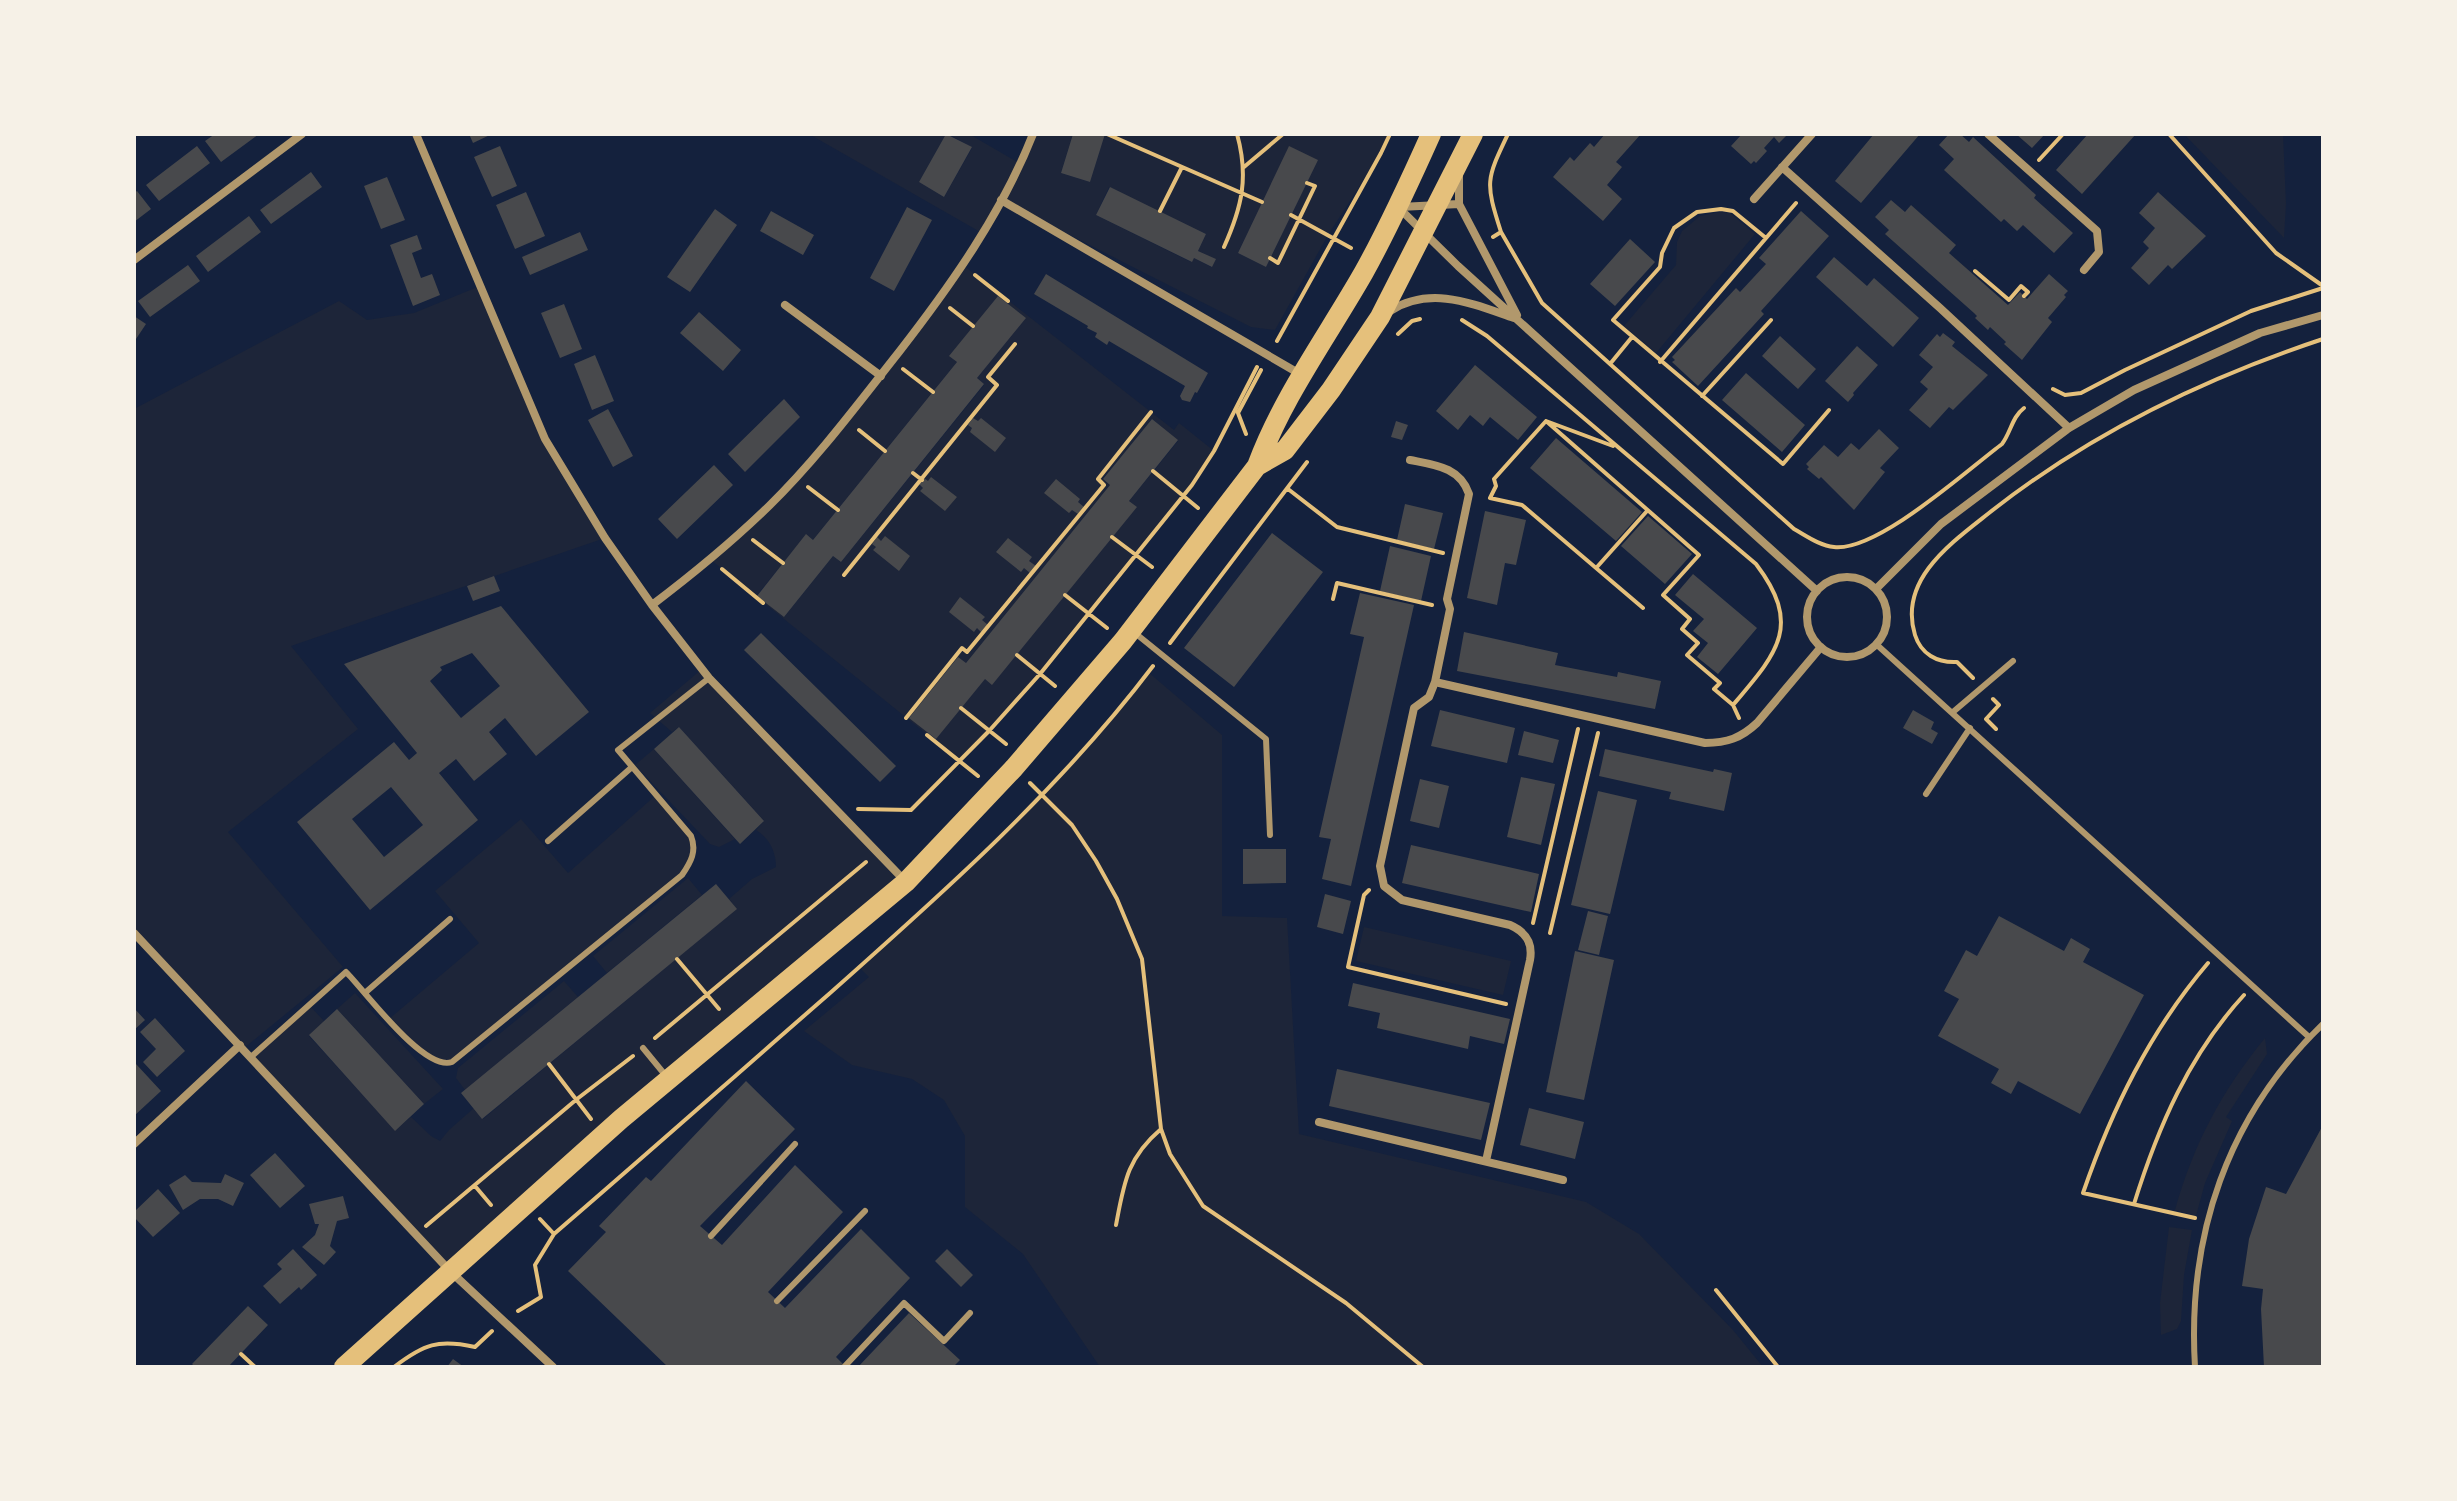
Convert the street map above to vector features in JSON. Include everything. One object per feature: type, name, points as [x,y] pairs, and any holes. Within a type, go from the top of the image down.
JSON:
[{"type":"main road","points":[[344,1367],[669,1079],[906,882],[1018,763],[1128,636],[1257,466],[1267,439],[1301,375],[1363,274],[1399,207],[1431,134]]},
{"type":"main road","points":[[1257,466],[1285,450],[1331,390],[1380,317],[1425,233],[1449,204],[1459,167],[1473,134]]},
{"type":"street","points":[[134,260],[302,134]]},
{"type":"street","points":[[416,134],[545,439],[605,538],[709,678],[906,882]]},
{"type":"street","points":[[652,605],[711,560],[742,531],[796,477],[846,420],[963,265],[1001,200],[1033,134]]},
{"type":"street","points":[[1754,199],[1812,134]]},
{"type":"street","points":[[1988,134],[2097,231],[2099,252],[2084,270]]},
{"type":"street","points":[[1782,167],[2069,428]]},
{"type":"street","points":[[1001,200],[1301,375]]},
{"type":"street","points":[[1399,207],[1449,204],[1519,319]]},
{"type":"street","points":[[1399,207],[1817,591]]},
{"type":"street","points":[[1380,317],[1401,303],[1449,297],[1519,319]]},
{"type":"street","points":[[785,305],[881,376]]},
{"type":"street","points":[[1876,589],[1941,524],[2069,428],[2134,390],[2246,340],[2323,315]]},
{"type":"street","points":[[1410,460],[1452,470],[1466,484],[1468,504],[1447,599],[1450,609],[1435,682],[1429,697],[1414,708],[1380,866],[1381,880],[1388,892],[1402,900],[1510,925],[1528,939],[1531,953],[1486,1161]]},
{"type":"street","points":[[1840,578],[1865,581],[1876,589],[1883,599],[1887,623],[1876,644],[1856,656],[1832,654],[1821,647],[1808,626],[1807,614],[1810,601],[1817,591],[1827,582],[1840,578]]},
{"type":"street","points":[[1435,682],[1705,743],[1734,739],[1757,723],[1821,647]]},
{"type":"street","points":[[134,933],[450,1271],[553,1367]]},
{"type":"street","points":[[134,1144],[240,1045]]},
{"type":"street","points":[[1319,1122],[1563,1180]]},
{"type":"lane","points":[[1128,636],[1266,739],[1270,835]]},
{"type":"lane","points":[[1876,644],[2309,1037]]},
{"type":"lane","points":[[1953,712],[2013,661]]},
{"type":"lane","points":[[251,1057],[346,972],[415,1048],[438,1062],[452,1062],[682,875],[693,857],[691,836],[618,750],[709,678]]},
{"type":"lane","points":[[1926,794],[1970,728]]},
{"type":"lane","points":[[548,841],[632,767]]},
{"type":"lane","points":[[366,992],[450,919]]},
{"type":"lane","points":[[2195,1367],[2194,1292],[2207,1220],[2226,1163],[2271,1084],[2323,1024]]},
{"type":"lane","points":[[643,1048],[669,1079]]},
{"type":"lane","points":[[711,1236],[795,1144]]},
{"type":"lane","points":[[777,1301],[865,1211]]},
{"type":"lane","points":[[845,1366],[904,1303],[944,1341],[970,1313]]},
{"type":"path","points":[[1107,134],[1262,202]]},
{"type":"path","points":[[1224,247],[1242,193],[1244,167],[1237,134]]},
{"type":"path","points":[[1244,167],[1283,134]]},
{"type":"path","points":[[835,809],[911,810],[1040,674],[1182,496],[1214,451],[1390,134]]},
{"type":"path","points":[[2029,171],[2063,134]]},
{"type":"path","points":[[2169,134],[2276,253],[2323,287]]},
{"type":"path","points":[[1160,211],[1182,166]]},
{"type":"path","points":[[1270,258],[1278,263],[1315,186],[1307,183]]},
{"type":"path","points":[[1660,362],[1808,189]]},
{"type":"path","points":[[1766,238],[1733,211],[1708,209],[1685,219],[1666,240],[1660,267],[1613,320],[1783,464],[1829,410]]},
{"type":"path","points":[[1291,215],[1333,238]]},
{"type":"path","points":[[1501,232],[1542,303],[1794,529],[1833,547],[1858,544],[1884,533],[2002,444],[2011,432],[2016,414],[2051,388],[2065,395],[2081,393],[2251,311],[2323,287]]},
{"type":"path","points":[[963,265],[1008,301]]},
{"type":"path","points":[[1975,271],[2009,300],[2021,286],[2028,292],[2024,296]]},
{"type":"path","points":[[939,299],[973,326]]},
{"type":"path","points":[[1456,318],[1487,336],[1756,564],[1771,585],[1782,611],[1780,635],[1772,657],[1733,705],[1714,689],[1720,683],[1687,655],[1698,643],[1682,629],[1690,619],[1663,595],[1699,555],[1546,421]]},
{"type":"path","points":[[1702,396],[1771,320]]},
{"type":"path","points":[[1610,364],[1632,337]]},
{"type":"path","points":[[1957,662],[1944,663],[1930,657],[1918,644],[1912,610],[1916,589],[1929,566],[1952,542],[2016,492],[2086,444],[2162,403],[2229,373],[2323,339]]},
{"type":"path","points":[[844,575],[997,385],[988,377],[1015,344]]},
{"type":"path","points":[[1257,466],[1238,413],[1266,355]]},
{"type":"path","points":[[892,360],[933,392]]},
{"type":"path","points":[[906,718],[962,648],[967,652],[989,630],[1084,513],[1104,485],[1098,479],[1151,412]]},
{"type":"path","points":[[960,414],[968,421]]},
{"type":"path","points":[[846,420],[885,451]]},
{"type":"path","points":[[1546,421],[1619,448]]},
{"type":"path","points":[[1546,421],[1494,479],[1496,486],[1490,498],[1522,505],[1643,608]]},
{"type":"path","points":[[1153,471],[1215,522]]},
{"type":"path","points":[[913,473],[922,480]]},
{"type":"path","points":[[796,477],[838,510]]},
{"type":"path","points":[[1288,488],[1337,527],[1457,556]]},
{"type":"path","points":[[1597,567],[1647,511]]},
{"type":"path","points":[[742,531],[783,563]]},
{"type":"path","points":[[865,532],[874,539]]},
{"type":"path","points":[[1112,537],[1169,581]]},
{"type":"path","points":[[711,560],[763,603]]},
{"type":"path","points":[[1333,599],[1337,583],[1450,609]]},
{"type":"path","points":[[1065,595],[1089,614],[1128,636]]},
{"type":"path","points":[[1017,655],[1073,700]]},
{"type":"path","points":[[961,708],[989,731],[1072,825],[1117,899],[1142,959],[1161,1129],[1170,1154],[1203,1206],[1346,1303],[1423,1367]]},
{"type":"path","points":[[1531,929],[1581,715]]},
{"type":"path","points":[[1550,933],[1601,719]]},
{"type":"path","points":[[927,735],[994,788]]},
{"type":"path","points":[[1381,880],[1364,895],[1348,967],[1520,1007]]},
{"type":"path","points":[[2207,1220],[2083,1193],[2112,1116],[2137,1067],[2186,989],[2218,952]]},
{"type":"path","points":[[677,959],[733,1026]]},
{"type":"path","points":[[2134,1204],[2155,1141],[2178,1090],[2225,1016],[2254,984]]},
{"type":"path","points":[[549,1064],[604,1136]]},
{"type":"path","points":[[1116,1225],[1122,1189],[1129,1170],[1138,1152],[1161,1129]]},
{"type":"path","points":[[1716,1290],[1778,1367]]},
{"type":"path","points":[[241,1354],[255,1367]]},
{"type":"shaded area","points":[[809,134],[946,134],[919,182],[944,197],[972,148],[949,134],[969,134],[1019,163],[1033,134],[1073,134],[1061,173],[1090,182],[1105,134],[1390,134],[1275,330],[1251,327],[1001,200],[982,233]],"holes":[[[1289,147],[1317,160],[1266,267],[1238,253]],[[1109,187],[1206,234],[1198,251],[1215,259],[1211,267],[1194,258],[1191,262],[1096,215]]]},
{"type":"shaded area","points":[[2184,134],[2283,134],[2284,238]]},
{"type":"shaded area","points":[[1730,213],[1755,234],[1656,353],[1624,326],[1676,265],[1677,242],[1682,231],[1700,216]]},
{"type":"shaded area","points":[[963,265],[1174,430],[1179,423],[1214,451],[1125,572],[960,761],[711,560],[825,445]],"holes":[[[998,296],[1025,319],[977,378],[984,385],[841,562],[833,556],[784,617],[757,595],[806,535],[813,540],[957,362],[950,356]],[[1152,419],[1178,441],[1129,501],[1136,507],[992,684],[966,663],[1110,485],[1103,479]]]},
{"type":"shaded area","points":[[480,286],[545,439],[605,538],[291,646],[358,729],[228,832],[343,967],[243,1049],[134,933],[134,409],[339,301],[367,320],[414,313]]},
{"type":"shaded area","points":[[702,669],[906,882],[450,1271],[251,1057],[309,1005],[324,1021],[309,1036],[395,1130],[411,1117],[440,1141],[474,1108],[483,1119],[736,909],[729,899],[752,879],[776,867],[771,846],[756,830],[764,821],[679,727],[672,732],[650,713]]},
{"type":"shaded area","points":[[1148,672],[1222,735],[1222,916],[1287,918],[1299,1134],[1586,1202],[1639,1234],[1733,1330],[1763,1367],[1100,1367],[1023,1254],[965,1207],[965,1136],[944,1100],[912,1079],[852,1065],[804,1031],[869,977],[860,968],[1042,796]]},
{"type":"shaded area","points":[[654,749],[735,839],[719,847],[710,844],[635,765]]},
{"type":"shaded area","points":[[656,795],[694,844],[688,866],[452,1062],[429,1058],[389,1019],[479,943],[435,891],[521,819],[568,873]]},
{"type":"shaded area","points":[[688,878],[702,895],[607,973],[593,956]]},
{"type":"shaded area","points":[[1364,927],[1511,961],[1503,995],[1356,961]]},
{"type":"shaded area","points":[[564,981],[578,997],[465,1090],[456,1078],[458,1068]]},
{"type":"shaded area","points":[[355,993],[443,1089],[424,1104],[337,1009]]},
{"type":"shaded area","points":[[2265,1038],[2267,1054],[2226,1117],[2232,1121],[2205,1183],[2196,1216],[2175,1210],[2200,1140],[2222,1098]]},
{"type":"shaded area","points":[[2169,1227],[2192,1230],[2184,1275],[2181,1321],[2177,1329],[2161,1335],[2160,1303]]},
{"type":"building","points":[[215,134],[259,134],[221,162],[205,141]]},
{"type":"building","points":[[469,134],[492,134],[473,143]]},
{"type":"building","points":[[946,134],[972,147],[944,197],[919,182]]},
{"type":"building","points":[[1073,134],[1105,134],[1090,182],[1061,173]]},
{"type":"building","points":[[1605,134],[1641,134],[1616,162],[1622,167],[1607,185],[1622,199],[1603,221],[1553,177],[1570,157],[1574,161],[1590,143],[1594,147]]},
{"type":"building","points":[[1742,134],[1788,134],[1779,143],[1774,137],[1764,148],[1767,151],[1751,164],[1731,146]]},
{"type":"building","points":[[1874,134],[1920,134],[1861,203],[1835,181]]},
{"type":"building","points":[[1949,134],[1960,134],[1969,142],[1973,137],[2073,233],[2054,253],[2023,225],[2017,231],[2004,219],[2001,222],[1944,170],[1954,159],[1939,145]]},
{"type":"building","points":[[2016,134],[2045,134],[2032,148]]},
{"type":"building","points":[[2088,134],[2136,134],[2082,194],[2056,170]]},
{"type":"building","points":[[197,146],[210,163],[159,201],[146,185]]},
{"type":"building","points":[[500,146],[517,186],[492,197],[474,157]]},
{"type":"building","points":[[1289,146],[1318,160],[1266,267],[1238,253]]},
{"type":"building","points":[[311,172],[322,187],[271,224],[260,210]]},
{"type":"building","points":[[387,177],[405,220],[381,229],[364,186]]},
{"type":"building","points":[[1110,187],[1206,234],[1198,251],[1216,259],[1212,267],[1194,258],[1192,262],[1096,215]]},
{"type":"building","points":[[137,191],[151,209],[134,222],[134,193]]},
{"type":"building","points":[[526,192],[545,236],[515,249],[496,205]]},
{"type":"building","points":[[2158,192],[2206,236],[2172,269],[2168,265],[2149,285],[2131,268],[2149,248],[2143,242],[2155,228],[2139,213]]},
{"type":"building","points":[[1891,200],[1905,212],[1911,205],[1956,245],[1949,253],[2008,305],[2020,292],[2027,299],[2049,274],[2068,291],[2048,318],[2052,322],[2022,360],[1990,327],[1988,330],[1975,318],[1974,313],[1885,234],[1889,230],[1875,217]]},
{"type":"building","points":[[907,207],[932,220],[894,291],[870,278]]},
{"type":"building","points":[[715,209],[737,225],[690,292],[667,277]]},
{"type":"building","points":[[771,211],[814,235],[803,255],[760,231]]},
{"type":"building","points":[[1801,211],[1829,236],[1698,386],[1672,362],[1675,360],[1672,357],[1736,288],[1740,292],[1766,264],[1759,258]]},
{"type":"building","points":[[249,216],[261,232],[208,272],[196,256]]},
{"type":"building","points":[[580,232],[588,250],[530,275],[522,257]]},
{"type":"building","points":[[417,235],[422,249],[412,253],[421,278],[432,274],[440,295],[413,306],[390,245]]},
{"type":"building","points":[[1630,239],[1655,262],[1615,306],[1590,284]]},
{"type":"building","points":[[1834,257],[1867,286],[1874,278],[1919,318],[1893,347],[1816,277]]},
{"type":"building","points":[[188,265],[200,281],[150,317],[138,301]]},
{"type":"building","points":[[1046,274],[1208,373],[1190,402],[1182,400],[1180,396],[1185,386],[1109,341],[1107,345],[1095,337],[1097,333],[1088,326],[1034,294]]},
{"type":"building","points":[[998,296],[1026,318],[977,378],[984,384],[841,562],[833,556],[784,617],[757,596],[806,534],[813,540],[957,362],[949,356]]},
{"type":"building","points":[[564,304],[582,349],[560,358],[541,313]]},
{"type":"building","points":[[699,312],[741,350],[723,371],[680,333]]},
{"type":"building","points":[[134,316],[146,324],[134,342]]},
{"type":"building","points":[[1943,333],[1955,342],[1952,346],[1988,375],[1953,410],[1949,407],[1930,428],[1909,410],[1928,389],[1920,382],[1933,367],[1919,355],[1937,334],[1940,337]]},
{"type":"building","points":[[1780,336],[1816,369],[1798,389],[1762,356]]},
{"type":"building","points":[[1857,346],[1878,365],[1848,402],[1825,381]]},
{"type":"building","points":[[595,355],[614,401],[592,410],[574,364]]},
{"type":"building","points":[[1475,365],[1537,417],[1518,440],[1490,417],[1483,426],[1470,415],[1458,430],[1436,411]]},
{"type":"building","points":[[1746,373],[1805,425],[1782,452],[1722,400]]},
{"type":"building","points":[[784,399],[800,417],[745,472],[728,454]]},
{"type":"building","points":[[608,409],[633,456],[613,467],[588,420]]},
{"type":"building","points":[[973,418],[978,421],[981,418],[1006,438],[995,452],[970,432],[972,428],[968,425]]},
{"type":"building","points":[[1152,419],[1178,440],[1129,501],[1137,507],[992,685],[985,679],[936,739],[909,718],[958,657],[966,663],[1110,485],[1103,479]]},
{"type":"building","points":[[1396,421],[1408,425],[1402,440],[1391,437]]},
{"type":"building","points":[[1879,429],[1899,448],[1880,468],[1885,472],[1854,510],[1821,477],[1819,479],[1807,469],[1806,464],[1824,445],[1838,457],[1851,443],[1859,450]]},
{"type":"building","points":[[1556,438],[1642,512],[1616,541],[1530,468]]},
{"type":"building","points":[[714,465],[733,485],[677,539],[658,519]]},
{"type":"building","points":[[931,477],[957,497],[945,511],[920,491],[923,488],[919,484],[924,478],[928,481]]},
{"type":"building","points":[[1056,479],[1080,499],[1078,502],[1084,507],[1078,514],[1072,510],[1069,513],[1044,493]]},
{"type":"building","points":[[1405,504],[1443,513],[1434,549],[1397,540]]},
{"type":"building","points":[[1485,511],[1526,520],[1516,565],[1505,563],[1497,605],[1467,598]]},
{"type":"building","points":[[1648,516],[1692,554],[1665,584],[1621,546]]},
{"type":"building","points":[[1272,533],[1323,572],[1234,687],[1184,648]]},
{"type":"building","points":[[885,536],[910,556],[899,571],[873,550],[876,547],[872,544],[877,537],[881,541]]},
{"type":"building","points":[[1008,538],[1032,557],[1029,561],[1036,566],[1030,573],[1024,568],[1021,572],[996,552]]},
{"type":"building","points":[[1390,546],[1431,556],[1421,601],[1380,591]]},
{"type":"building","points":[[1693,574],[1757,628],[1718,674],[1697,657],[1708,643],[1693,631],[1704,619],[1675,595]]},
{"type":"building","points":[[494,576],[500,591],[473,601],[467,586]]},
{"type":"building","points":[[1360,593],[1414,605],[1351,886],[1322,879],[1331,839],[1319,837],[1364,637],[1350,634]]},
{"type":"building","points":[[960,597],[985,617],[982,620],[988,625],[982,633],[977,628],[974,632],[949,612]]},
{"type":"building","points":[[501,606],[589,712],[536,756],[505,718],[489,732],[507,754],[474,781],[456,759],[439,773],[478,820],[370,910],[297,822],[394,742],[409,760],[417,753],[344,664]],"holes":[[[472,653],[500,686],[461,718],[430,681],[442,670],[440,667]],[[391,787],[423,825],[384,857],[352,819]]]},
{"type":"building","points":[[1464,632],[1558,653],[1555,665],[1617,677],[1618,672],[1661,681],[1655,709],[1457,671]]},
{"type":"building","points":[[761,633],[896,766],[880,782],[744,650]]},
{"type":"building","points":[[1440,710],[1515,728],[1507,763],[1431,746]]},
{"type":"building","points":[[1913,710],[1934,722],[1931,729],[1938,733],[1932,744],[1903,728]]},
{"type":"building","points":[[679,727],[764,821],[740,844],[654,749]]},
{"type":"building","points":[[1524,731],[1559,740],[1553,763],[1518,755]]},
{"type":"building","points":[[1605,749],[1713,772],[1714,769],[1732,773],[1724,811],[1669,799],[1671,792],[1599,776]]},
{"type":"building","points":[[1521,777],[1555,784],[1541,845],[1507,837]]},
{"type":"building","points":[[1420,779],[1449,786],[1439,828],[1410,821]]},
{"type":"building","points":[[1598,791],[1637,800],[1610,914],[1571,905]]},
{"type":"building","points":[[1411,845],[1539,874],[1531,912],[1402,883]]},
{"type":"building","points":[[1243,849],[1286,849],[1286,883],[1243,884]]},
{"type":"building","points":[[716,884],[737,909],[482,1119],[461,1093]]},
{"type":"building","points":[[1325,894],[1351,901],[1343,934],[1317,927]]},
{"type":"building","points":[[1588,911],[1608,916],[1599,955],[1578,950]]},
{"type":"building","points":[[1999,916],[2064,951],[2071,938],[2090,949],[2083,962],[2144,995],[2080,1114],[2018,1081],[2011,1094],[1991,1083],[1999,1069],[1938,1036],[1959,999],[1944,991],[1966,950],[1977,956]]},
{"type":"building","points":[[1575,951],[1614,960],[1584,1100],[1546,1092]]},
{"type":"building","points":[[1353,983],[1510,1019],[1504,1044],[1470,1036],[1468,1049],[1377,1028],[1380,1013],[1348,1006]]},
{"type":"building","points":[[134,1008],[145,1020],[134,1030]]},
{"type":"building","points":[[337,1009],[424,1104],[395,1131],[309,1035]]},
{"type":"building","points":[[155,1018],[185,1051],[157,1077],[143,1062],[156,1049],[140,1032]]},
{"type":"building","points":[[136,1064],[161,1091],[134,1116],[134,1066]]},
{"type":"building","points":[[1337,1069],[1490,1103],[1481,1140],[1329,1106]]},
{"type":"building","points":[[746,1081],[795,1129],[700,1226],[722,1245],[795,1165],[843,1212],[768,1292],[785,1308],[861,1229],[910,1278],[836,1357],[846,1367],[668,1367],[568,1271],[606,1232],[599,1226],[646,1177],[651,1181]]},
{"type":"building","points":[[1529,1108],[1584,1122],[1575,1159],[1520,1145]]},
{"type":"building","points":[[2323,1125],[2323,1367],[2264,1367],[2263,1289],[2242,1286],[2249,1239],[2266,1187],[2286,1194]]},
{"type":"building","points":[[275,1153],[305,1186],[280,1208],[250,1175]]},
{"type":"building","points":[[225,1174],[244,1183],[233,1206],[218,1199],[200,1199],[183,1210],[169,1185],[185,1175],[192,1182],[221,1183]]},
{"type":"building","points":[[158,1189],[180,1213],[153,1237],[134,1217],[134,1212]]},
{"type":"building","points":[[343,1196],[349,1218],[337,1221],[330,1246],[336,1252],[324,1265],[302,1247],[315,1235],[319,1224],[315,1224],[309,1204]]},
{"type":"building","points":[[293,1249],[317,1275],[280,1304],[263,1286],[282,1269],[277,1264]]},
{"type":"building","points":[[947,1249],[973,1275],[961,1287],[935,1261]]},
{"type":"building","points":[[248,1306],[268,1325],[228,1367],[195,1367],[192,1364]]},
{"type":"building","points":[[909,1313],[960,1360],[953,1367],[858,1367]]},
{"type":"building","points":[[453,1359],[464,1367],[447,1367]]}]
